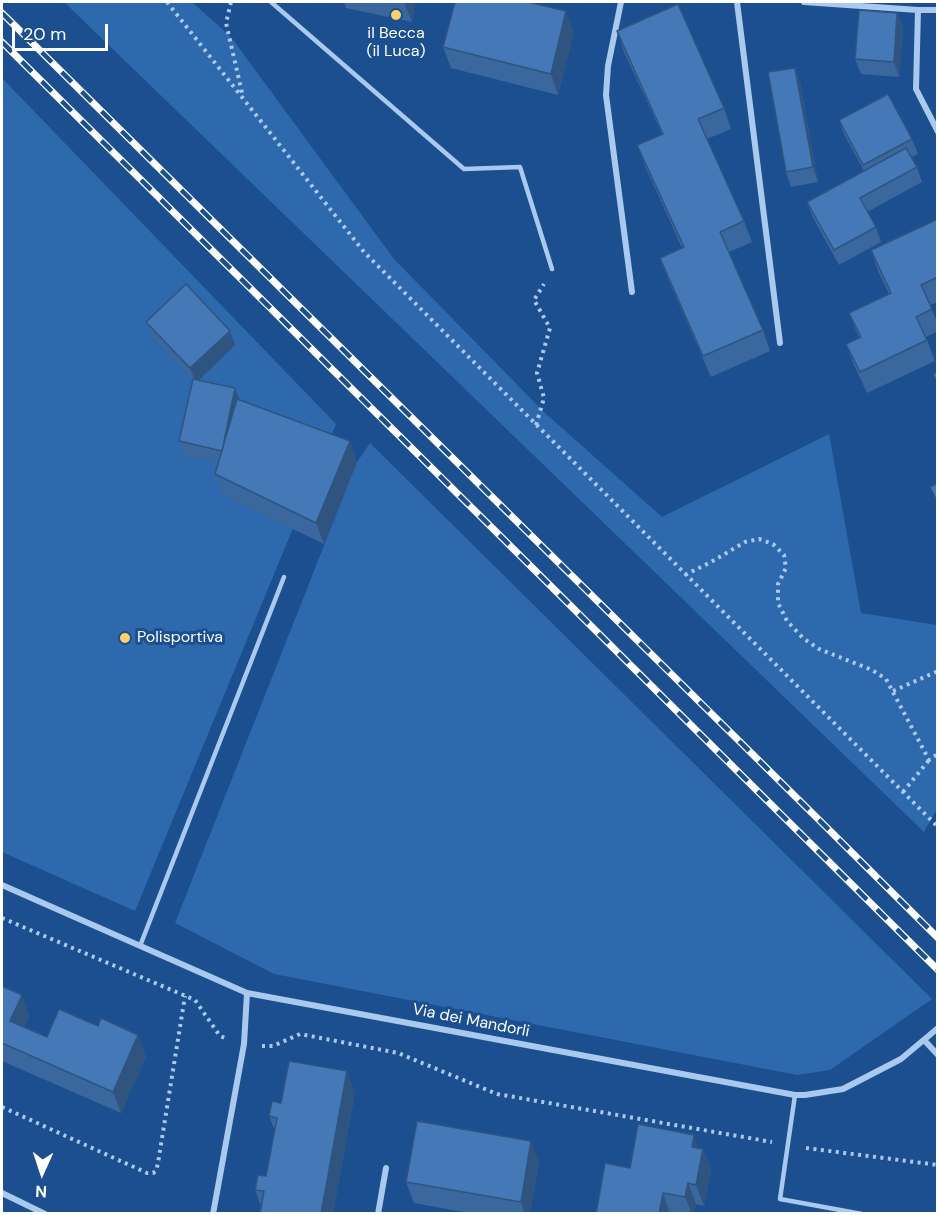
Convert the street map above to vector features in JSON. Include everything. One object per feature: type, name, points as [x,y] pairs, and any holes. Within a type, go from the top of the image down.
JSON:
[{"type":"street","points":[[621,2],[608,66],[606,95],[632,292]]},
{"type":"street","points":[[737,2],[780,343]]},
{"type":"street","points":[[804,2],[938,10]]},
{"type":"street","points":[[918,10],[916,88],[938,132]]},
{"type":"street","name":"Via dei Mandorli","points":[[2,885],[247,993],[795,1095],[843,1089],[901,1059],[938,1028]]},
{"type":"street","points":[[213,1214],[244,1044],[247,993]]},
{"type":"street","points":[[924,1040],[938,1055]]},
{"type":"street","points":[[378,1214],[386,1168]]},
{"type":"street","points":[[2,1193],[45,1214]]},
{"type":"lane","points":[[271,2],[464,169],[520,166],[552,269]]},
{"type":"lane","points":[[140,946],[284,577]]},
{"type":"lane","points":[[795,1095],[780,1199],[862,1214]]},
{"type":"path","points":[[167,2],[364,252],[938,826]]},
{"type":"path","points":[[231,2],[226,23],[244,100]]},
{"type":"path","points":[[536,424],[544,398],[537,373],[550,328],[534,300],[552,269]]},
{"type":"path","points":[[686,575],[745,542],[759,539],[773,544],[784,555],[786,568],[778,584],[778,603],[787,621],[803,638],[819,649],[872,670],[886,679],[928,760]]},
{"type":"path","points":[[893,691],[938,671]]},
{"type":"path","points":[[903,792],[928,760],[938,754]]},
{"type":"path","points":[[2,918],[195,1000],[220,1036],[244,1044],[273,1046],[300,1034],[398,1053],[497,1094],[787,1145],[938,1166]]},
{"type":"path","points":[[2,1107],[147,1173],[153,1173],[158,1163],[186,996]]},
{"type":"shaded area","points":[[64,2],[192,2],[231,37],[394,259],[544,412],[662,517],[829,434],[861,613],[937,625],[937,809],[924,832]]},
{"type":"shaded area","name":"Polisportiva","points":[[2,78],[336,424],[135,911],[2,852]]},
{"type":"shaded area","points":[[370,443],[932,999],[830,1070],[797,1075],[274,974],[175,923],[357,462]]},
{"type":"building","points":[[455,2],[528,2],[566,11],[551,74],[443,47]]},
{"type":"building","points":[[678,4],[724,108],[698,119],[744,221],[720,232],[763,330],[703,356],[660,258],[684,247],[637,145],[663,134],[617,31]]},
{"type":"building","points":[[859,10],[897,13],[894,62],[855,59]]},
{"type":"building","points":[[795,68],[813,167],[786,172],[768,72]]},
{"type":"building","points":[[888,94],[912,139],[863,165],[839,120]]},
{"type":"building","points":[[906,148],[917,167],[860,198],[876,227],[834,250],[807,202]]},
{"type":"building","points":[[938,219],[938,277],[921,285],[932,309],[916,317],[927,340],[860,372],[846,344],[861,337],[849,313],[891,293],[871,250]]},
{"type":"building","points":[[186,284],[230,331],[190,368],[146,322]]},
{"type":"building","points":[[938,372],[938,383],[933,374]]},
{"type":"building","points":[[193,379],[235,388],[222,451],[179,441]]},
{"type":"building","points":[[237,399],[350,441],[316,523],[215,474]]},
{"type":"building","points":[[938,483],[938,503],[930,487]]},
{"type":"building","points":[[2,986],[22,995],[10,1021],[47,1037],[59,1009],[98,1026],[101,1018],[138,1035],[113,1092],[2,1043]]},
{"type":"building","points":[[289,1061],[347,1071],[321,1214],[260,1214],[264,1191],[255,1190],[258,1175],[266,1176],[277,1118],[269,1116],[272,1101],[281,1103]]},
{"type":"building","points":[[417,1121],[531,1141],[521,1202],[406,1182]]},
{"type":"building","points":[[638,1124],[694,1135],[692,1147],[703,1149],[696,1185],[688,1183],[685,1197],[663,1193],[659,1214],[596,1214],[605,1163],[630,1168]]},
{"type":"railway","points":[[2,13],[938,938]]},
{"type":"railway","points":[[2,42],[938,970]]},
{"type":"place","name":"il Becca (il Luca)","points":[[396,15]]},
{"type":"place","name":"Polisportiva","points":[[125,638]]}]
